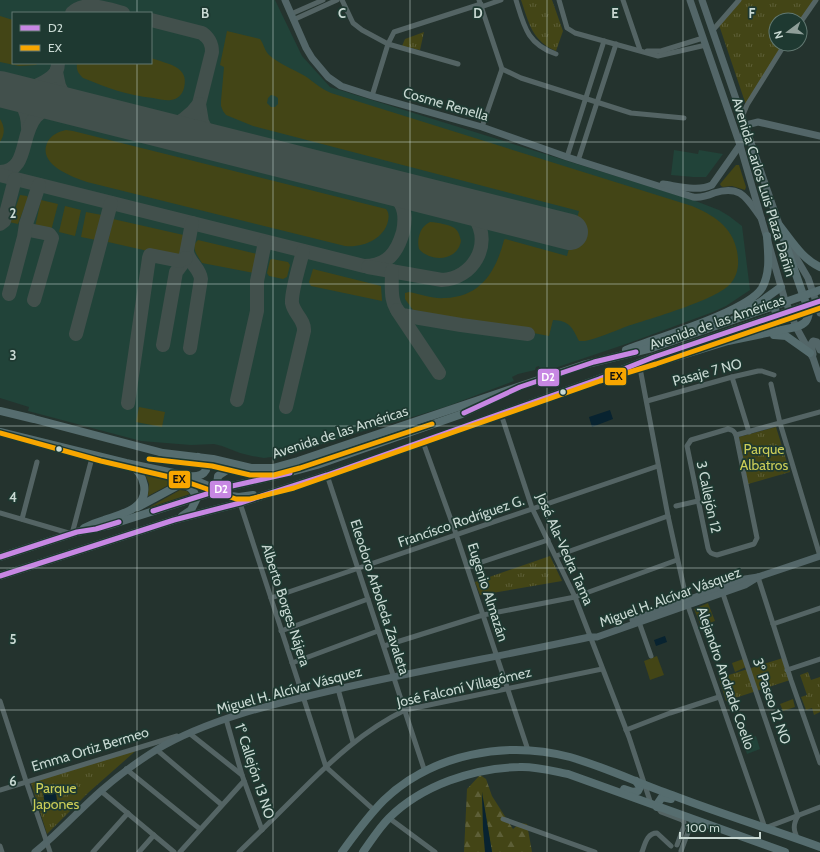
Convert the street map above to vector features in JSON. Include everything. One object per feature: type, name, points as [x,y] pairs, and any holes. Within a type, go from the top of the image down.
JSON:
[{"type":"main road","points":[[779,225],[804,256],[820,267]]},
{"type":"main road","points":[[728,341],[758,336],[796,327],[805,323],[809,312],[782,234]]},
{"type":"main road","points":[[722,315],[753,298],[762,288],[768,268],[767,236]]},
{"type":"main road","points":[[759,303],[781,287]]},
{"type":"main road","name":"Avenida de las Américas","points":[[0,411],[163,453],[213,459],[251,468],[272,468],[298,462],[594,362],[652,348],[820,290]]},
{"type":"main road","name":"Avenida de las Américas","points":[[174,520],[240,500],[284,489],[326,475],[600,379],[654,357],[820,301]]},
{"type":"main road","points":[[594,362],[759,303],[767,303],[774,308],[776,316],[773,323],[767,327],[728,341],[600,379]]},
{"type":"main road","points":[[758,336],[786,336],[811,356]]},
{"type":"main road","name":"Avenida de las Américas","points":[[74,533],[110,525],[232,486],[280,476],[317,464],[462,414],[520,387]]},
{"type":"main road","points":[[0,432],[126,463],[183,475],[196,476],[205,473],[206,465],[203,460],[197,457]]},
{"type":"main road","points":[[352,443],[381,442]]},
{"type":"main road","points":[[126,463],[138,470],[142,478],[144,488],[141,502],[130,511]]},
{"type":"main road","points":[[240,500],[220,487],[217,479],[221,473],[231,470],[260,470],[272,468]]},
{"type":"main road","points":[[183,475],[240,500]]},
{"type":"main road","points":[[0,557],[74,533],[94,523],[130,511],[177,486],[187,486],[195,493],[196,503],[188,513],[174,520],[0,576]]},
{"type":"main road","points":[[342,852],[374,810],[403,785],[425,772],[451,760],[481,753],[514,750],[528,750],[569,757],[712,810],[820,847]]},
{"type":"main road","points":[[363,852],[389,818],[414,798],[452,779],[481,771],[520,766],[543,768],[568,774],[785,852]]},
{"type":"main road","points":[[583,779],[598,779],[634,792],[638,791],[640,788],[639,783],[636,781]]},
{"type":"main road","points":[[654,806],[662,797],[665,797],[699,808],[712,810]]},
{"type":"street","name":"Cosme Renella","points":[[284,0],[309,53],[328,77],[341,86],[482,127],[578,161],[695,198],[703,197],[723,190],[734,190],[744,195],[761,218]]},
{"type":"street","points":[[292,17],[323,0]]},
{"type":"street","points":[[292,17],[337,0]]},
{"type":"street","points":[[342,0],[349,16],[357,27],[388,44],[458,64]]},
{"type":"street","points":[[372,96],[388,44],[394,32],[480,4],[501,0]]},
{"type":"street","points":[[516,0],[527,33],[536,44],[543,49],[556,54]]},
{"type":"street","points":[[559,0],[567,28],[575,33],[640,50],[661,51],[704,42]]},
{"type":"street","points":[[622,0],[640,50]]},
{"type":"street","name":"Avenida Carlos Luis Plaza Dañin","points":[[690,0],[740,145],[781,287],[796,327],[811,356],[820,379]]},
{"type":"street","name":"Avenida Carlos Luis Plaza Dañin","points":[[702,0],[782,234],[808,278],[820,313]]},
{"type":"street","points":[[713,30],[739,0]]},
{"type":"street","points":[[808,12],[816,0]]},
{"type":"street","points":[[480,4],[502,69],[482,127]]},
{"type":"street","points":[[567,157],[604,41]]},
{"type":"street","points":[[578,161],[616,44]]},
{"type":"street","points":[[742,117],[747,105],[780,52]]},
{"type":"street","points":[[502,69],[521,78],[631,113],[684,118]]},
{"type":"street","points":[[746,128],[750,124],[758,122],[820,136]]},
{"type":"street","name":"Cosme Renella","points":[[643,182],[690,188],[709,186],[714,183],[740,145],[746,128]]},
{"type":"street","points":[[811,356],[812,342],[817,342],[820,350]]},
{"type":"street","name":"Alejandro Andrade Coello","points":[[640,368],[658,466],[687,603],[765,828]]},
{"type":"street","name":"Pasaje 7 NO","points":[[647,401],[732,377],[762,371],[774,375]]},
{"type":"street","points":[[732,377],[749,432]]},
{"type":"street","points":[[771,384],[780,423],[820,556]]},
{"type":"street","points":[[736,435],[820,412]]},
{"type":"street","name":"José Ala-Vedra Tama","points":[[501,414],[532,508],[575,597],[654,806]]},
{"type":"street","name":"3 Callejón 12","points":[[728,429],[732,430],[736,435],[757,538],[754,544],[717,555],[709,552],[687,446],[691,440],[728,429]]},
{"type":"street","name":"Eugenio Almazán","points":[[423,442],[467,567],[528,750]]},
{"type":"street","points":[[0,513],[74,533],[93,454]]},
{"type":"street","points":[[22,519],[37,462]]},
{"type":"street","name":"Francísco Rodríguez G.","points":[[271,598],[658,466]]},
{"type":"street","name":"Eleodoro Arboleda Zavaleta","points":[[326,475],[425,772]]},
{"type":"street","name":"Alberto Borges Nájera","points":[[240,500],[326,767]]},
{"type":"street","points":[[676,506],[698,501]]},
{"type":"street","points":[[556,556],[668,516]]},
{"type":"street","points":[[467,567],[548,540]]},
{"type":"street","name":"Miguel H. Alcívar Vásquez","points":[[35,852],[126,770],[157,750],[200,727],[303,696],[393,676],[597,637],[639,622],[745,579],[758,577],[820,556]]},
{"type":"street","points":[[384,646],[483,615],[575,597],[677,560]]},
{"type":"street","points":[[758,577],[787,670],[820,763]]},
{"type":"street","name":"Miguel H. Alcívar Vásquez","points":[[590,638],[595,634],[687,603],[723,594],[745,585],[758,577]]},
{"type":"street","name":"3º Paseo 12 NO","points":[[723,594],[798,816]]},
{"type":"street","points":[[281,631],[368,599]]},
{"type":"street","points":[[773,624],[820,608]]},
{"type":"street","points":[[639,622],[651,656]]},
{"type":"street","points":[[292,663],[378,631]]},
{"type":"street","points":[[787,670],[820,659]]},
{"type":"street","name":"José Falconí Villagómez","points":[[239,852],[353,742],[387,718],[405,710],[602,669]]},
{"type":"street","points":[[338,689],[353,742]]},
{"type":"street","points":[[626,730],[670,713],[719,697]]},
{"type":"street","points":[[0,701],[50,852]]},
{"type":"street","name":"1º Callejón 13 NO","points":[[226,719],[243,778],[262,830]]},
{"type":"street","points":[[180,852],[222,806],[243,778],[188,733]]},
{"type":"street","name":"Emma Ortiz Bermeo","points":[[0,790],[188,733]]},
{"type":"street","points":[[157,750],[222,806]]},
{"type":"street","points":[[326,767],[374,810]]},
{"type":"street","points":[[126,770],[200,829]]},
{"type":"street","points":[[101,791],[174,852]]},
{"type":"street","points":[[654,806],[661,812],[684,822],[684,826],[674,846],[668,851]]},
{"type":"street","points":[[765,828],[820,807]]},
{"type":"street","points":[[94,852],[128,813]]},
{"type":"street","points":[[798,816],[795,820],[794,830],[798,839]]},
{"type":"street","points":[[389,818],[435,852]]},
{"type":"street","points":[[503,819],[595,852]]},
{"type":"street","points":[[681,851],[693,819]]},
{"type":"street","points":[[642,852],[649,836],[653,833],[657,833],[674,846],[680,847],[681,851]]},
{"type":"street","points":[[139,852],[154,835]]},
{"type":"street","points":[[0,846],[2,852]]},
{"type":"shaded area","points":[[0,0],[275,0],[302,56],[330,87],[693,200],[719,210],[742,226],[750,290],[726,306],[629,343],[546,371],[540,370],[539,366],[536,367],[535,370],[512,377],[514,381],[448,406],[300,451],[264,458],[240,453],[214,444],[191,445],[141,441],[28,411],[29,407],[0,398]]},
{"type":"shaded area","points":[[674,150],[698,154],[699,150],[723,154],[706,177],[693,177],[671,175]]},
{"type":"shaded area","points":[[756,736],[760,749],[747,754],[743,741]]},
{"type":"green space","points":[[521,0],[552,0],[563,31],[556,51],[548,47],[536,37],[529,24]]},
{"type":"green space","points":[[741,0],[815,0],[806,12],[768,12],[768,52],[780,52],[746,105],[719,25]]},
{"type":"green space","points":[[0,16],[12,20],[12,64],[37,64],[19,66],[0,62]]},
{"type":"green space","points":[[227,31],[260,39],[267,53],[273,58],[331,93],[692,206],[707,213],[720,222],[731,235],[738,255],[736,275],[731,283],[712,296],[665,314],[585,341],[579,341],[567,323],[559,321],[553,320],[549,336],[413,310],[405,299],[405,293],[409,292],[431,297],[445,298],[468,293],[477,287],[491,272],[505,239],[567,256],[579,211],[253,126],[226,115],[223,111],[221,101],[224,67],[220,65]],"holes":[[[271,95],[278,98],[278,104],[275,107],[271,107],[267,103],[268,98]]]},
{"type":"green space","points":[[424,32],[420,50],[402,46],[405,39]]},
{"type":"green space","points":[[152,58],[170,64],[180,70],[184,75],[184,88],[178,98],[171,100],[134,95],[117,91],[83,78],[77,68],[77,64],[152,64]]},
{"type":"green space","points":[[0,119],[4,130],[0,142]]},
{"type":"green space","points":[[66,130],[386,209],[388,212],[388,221],[382,233],[372,241],[365,244],[345,246],[87,182],[57,168],[47,156],[46,149],[48,141],[56,134]]},
{"type":"green space","points":[[736,165],[739,165],[746,187],[745,190],[732,186],[723,187],[720,184]]},
{"type":"green space","points":[[20,195],[27,196],[28,198],[18,224],[9,222],[11,221]]},
{"type":"green space","points":[[41,200],[58,204],[51,231],[35,227]]},
{"type":"green space","points":[[65,206],[81,210],[75,236],[59,232]]},
{"type":"green space","points":[[86,212],[102,215],[96,240],[81,237]]},
{"type":"green space","points":[[113,219],[188,236],[183,259],[108,242]]},
{"type":"green space","points":[[430,222],[450,226],[459,233],[461,241],[457,250],[453,254],[439,258],[429,256],[419,249],[418,241],[422,229]]},
{"type":"green space","points":[[198,240],[257,254],[254,273],[202,263],[194,248]]},
{"type":"green space","points":[[272,259],[288,262],[290,265],[287,277],[283,279],[269,276],[267,273],[270,260]]},
{"type":"green space","points":[[313,269],[381,286],[382,301],[311,286],[309,282]]},
{"type":"green space","points":[[139,407],[165,412],[162,427],[136,422]]},
{"type":"green space","name":"Parque Albatros","points":[[776,427],[790,472],[748,484],[739,437]]},
{"type":"green space","points":[[144,471],[178,480],[148,496],[149,484]]},
{"type":"green space","points":[[180,490],[187,491],[190,494],[148,508]]},
{"type":"green space","points":[[550,556],[562,581],[480,595],[475,582]]},
{"type":"green space","points":[[708,603],[715,621],[701,626],[694,609]]},
{"type":"green space","points":[[657,656],[664,675],[650,680],[644,661]]},
{"type":"green space","points":[[783,658],[790,680],[726,701],[719,678]]},
{"type":"green space","points":[[743,659],[746,667],[735,672],[732,663]]},
{"type":"green space","points":[[808,672],[811,680],[820,677],[820,712],[814,715],[812,708],[806,710],[801,697],[807,695],[800,675]]},
{"type":"green space","points":[[793,699],[795,707],[783,711],[780,704]]},
{"type":"green space","name":"Parque Japones","points":[[140,747],[89,792],[47,834],[31,783]]},
{"type":"green space","points":[[480,775],[486,779],[492,796],[513,829],[520,823],[527,824],[532,852],[492,852],[482,795],[486,852],[464,852],[467,789]]},
{"type":"water","points":[[610,410],[613,419],[592,427],[589,417]]},
{"type":"water","points":[[665,636],[667,642],[656,646],[654,640]]},
{"type":"water","points":[[60,785],[56,794],[57,800],[52,806],[49,807],[45,804],[43,793],[47,789]]},
{"type":"water","points":[[482,792],[492,852],[485,852]]},
{"type":"taxiway","points":[[73,12],[77,9],[90,6],[119,12]]},
{"type":"taxiway","points":[[152,20],[202,33],[210,41],[212,52],[199,104],[202,122],[212,142]]},
{"type":"taxiway","points":[[19,93],[39,85],[49,79],[56,72],[58,64]]},
{"type":"taxiway","points":[[56,72],[59,86],[69,106]]},
{"type":"taxiway","points":[[2,89],[14,96],[22,104],[25,109],[28,128]]},
{"type":"taxiway","points":[[165,130],[192,113],[199,104]]},
{"type":"taxiway","points":[[0,172],[12,168],[19,160],[30,125],[38,115],[50,108],[69,106]]},
{"type":"taxiway","points":[[0,175],[364,266],[379,264],[390,257],[401,239],[405,218],[403,207],[399,200],[383,186],[375,183]]},
{"type":"taxiway","points":[[0,224],[4,221],[15,179]]},
{"type":"taxiway","points":[[9,294],[26,224],[39,185]]},
{"type":"taxiway","points":[[76,334],[111,203]]},
{"type":"taxiway","points":[[368,267],[442,280],[453,278],[462,274],[476,259],[482,239],[480,228],[475,218],[469,211],[456,203]]},
{"type":"taxiway","points":[[163,345],[176,272],[185,260],[192,223]]},
{"type":"taxiway","points":[[26,225],[29,230],[49,234],[52,238],[34,300]]},
{"type":"taxiway","points":[[237,400],[257,311],[257,281],[265,242]]},
{"type":"taxiway","points":[[286,407],[304,331],[303,324],[292,303],[294,285],[303,251]]},
{"type":"taxiway","points":[[187,252],[188,256],[199,272],[201,279],[190,348]]},
{"type":"taxiway","points":[[128,403],[150,255],[180,261],[186,258]]},
{"type":"taxiway","points":[[392,271],[393,301],[398,311],[402,315],[528,334]]},
{"type":"taxiway","points":[[397,310],[439,373]]},
{"type":"runway","points":[[0,89],[570,232]]},
{"type":"transit line","name":"D2","points":[[0,576],[174,520],[240,503],[327,475],[599,379],[654,357],[820,301]]},
{"type":"transit line","name":"EX","points":[[0,433],[101,461],[178,479],[236,499],[250,499],[294,488],[600,381],[656,364],[820,308]]},
{"type":"transit line","name":"D2","points":[[464,413],[520,387],[594,362],[636,352]]},
{"type":"transit line","name":"EX","points":[[149,459],[212,466],[250,475],[274,475],[300,468],[432,424]]},
{"type":"transit line","name":"D2","points":[[153,511],[232,486],[290,473]]},
{"type":"transit line","name":"D2","points":[[0,557],[77,532],[96,529],[119,522]]}]
